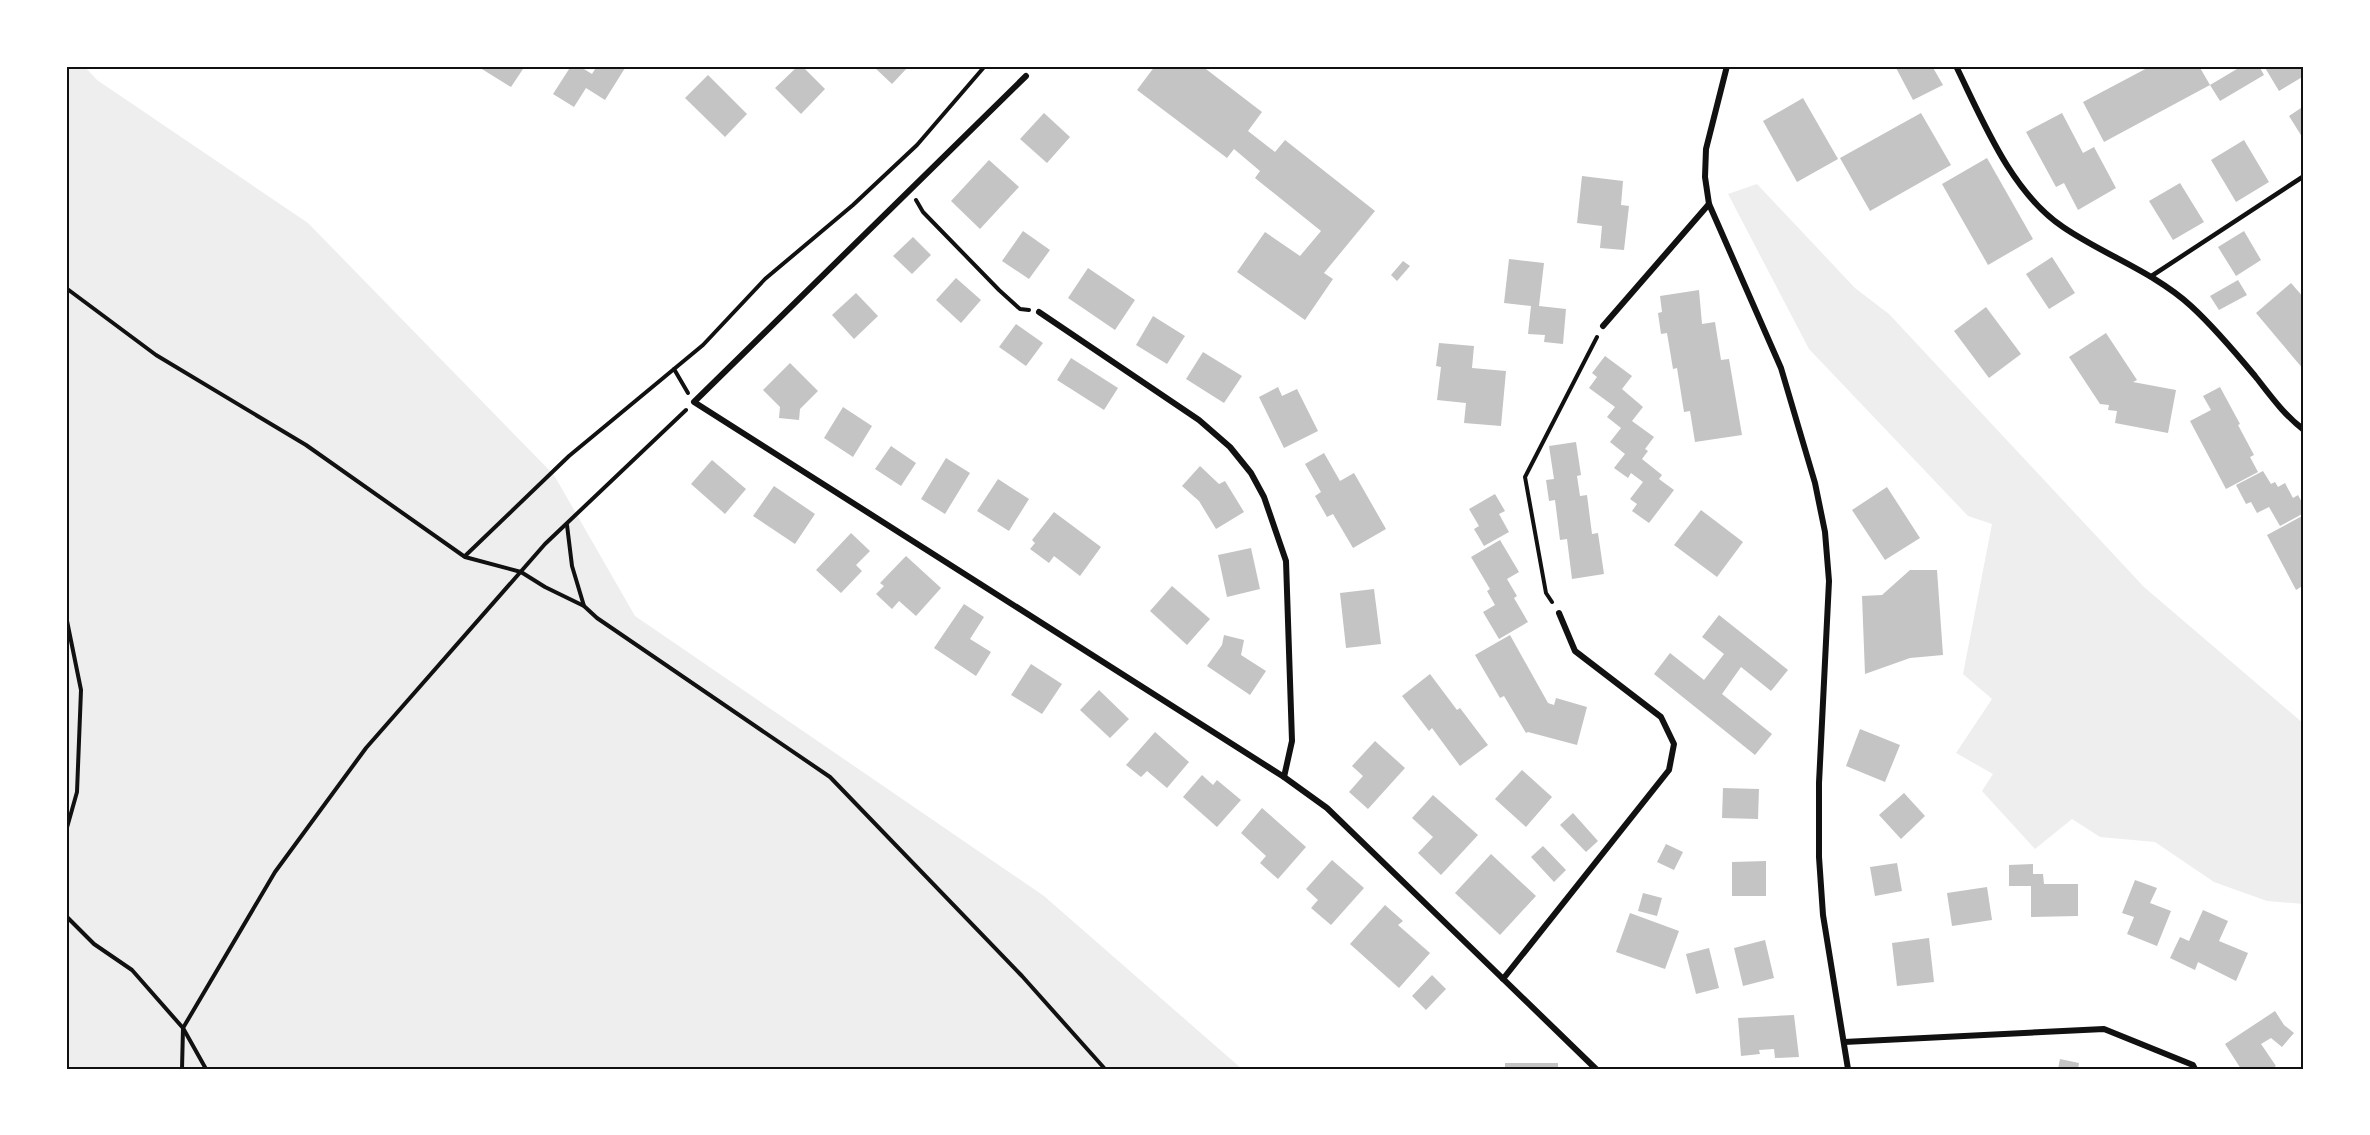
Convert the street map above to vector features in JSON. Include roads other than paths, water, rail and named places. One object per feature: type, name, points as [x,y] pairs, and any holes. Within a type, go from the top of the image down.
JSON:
[{"type":"street","points":[[1727,66],[1706,149],[1705,177],[1709,204],[1781,368],[1815,483],[1825,532],[1829,581],[1819,783],[1819,857],[1823,915],[1848,1069]]},
{"type":"street","points":[[1956,66],[1993,141],[2033,203],[2063,227],[2150,277],[2189,304],[2228,343],[2289,418],[2304,430]]},
{"type":"street","points":[[1026,76],[694,402],[1284,777],[1327,808],[1596,1069]]},
{"type":"street","points":[[1603,326],[1709,204]]},
{"type":"street","points":[[1039,312],[1200,420],[1230,447],[1251,473],[1264,497],[1286,561],[1292,741],[1284,777]]},
{"type":"street","points":[[1503,979],[1669,770],[1674,744],[1661,717],[1575,651],[1559,613]]},
{"type":"street","points":[[1844,1042],[2104,1029],[2193,1065],[2195,1069]]},
{"type":"lane","points":[[2150,277],[2304,176]]}]
